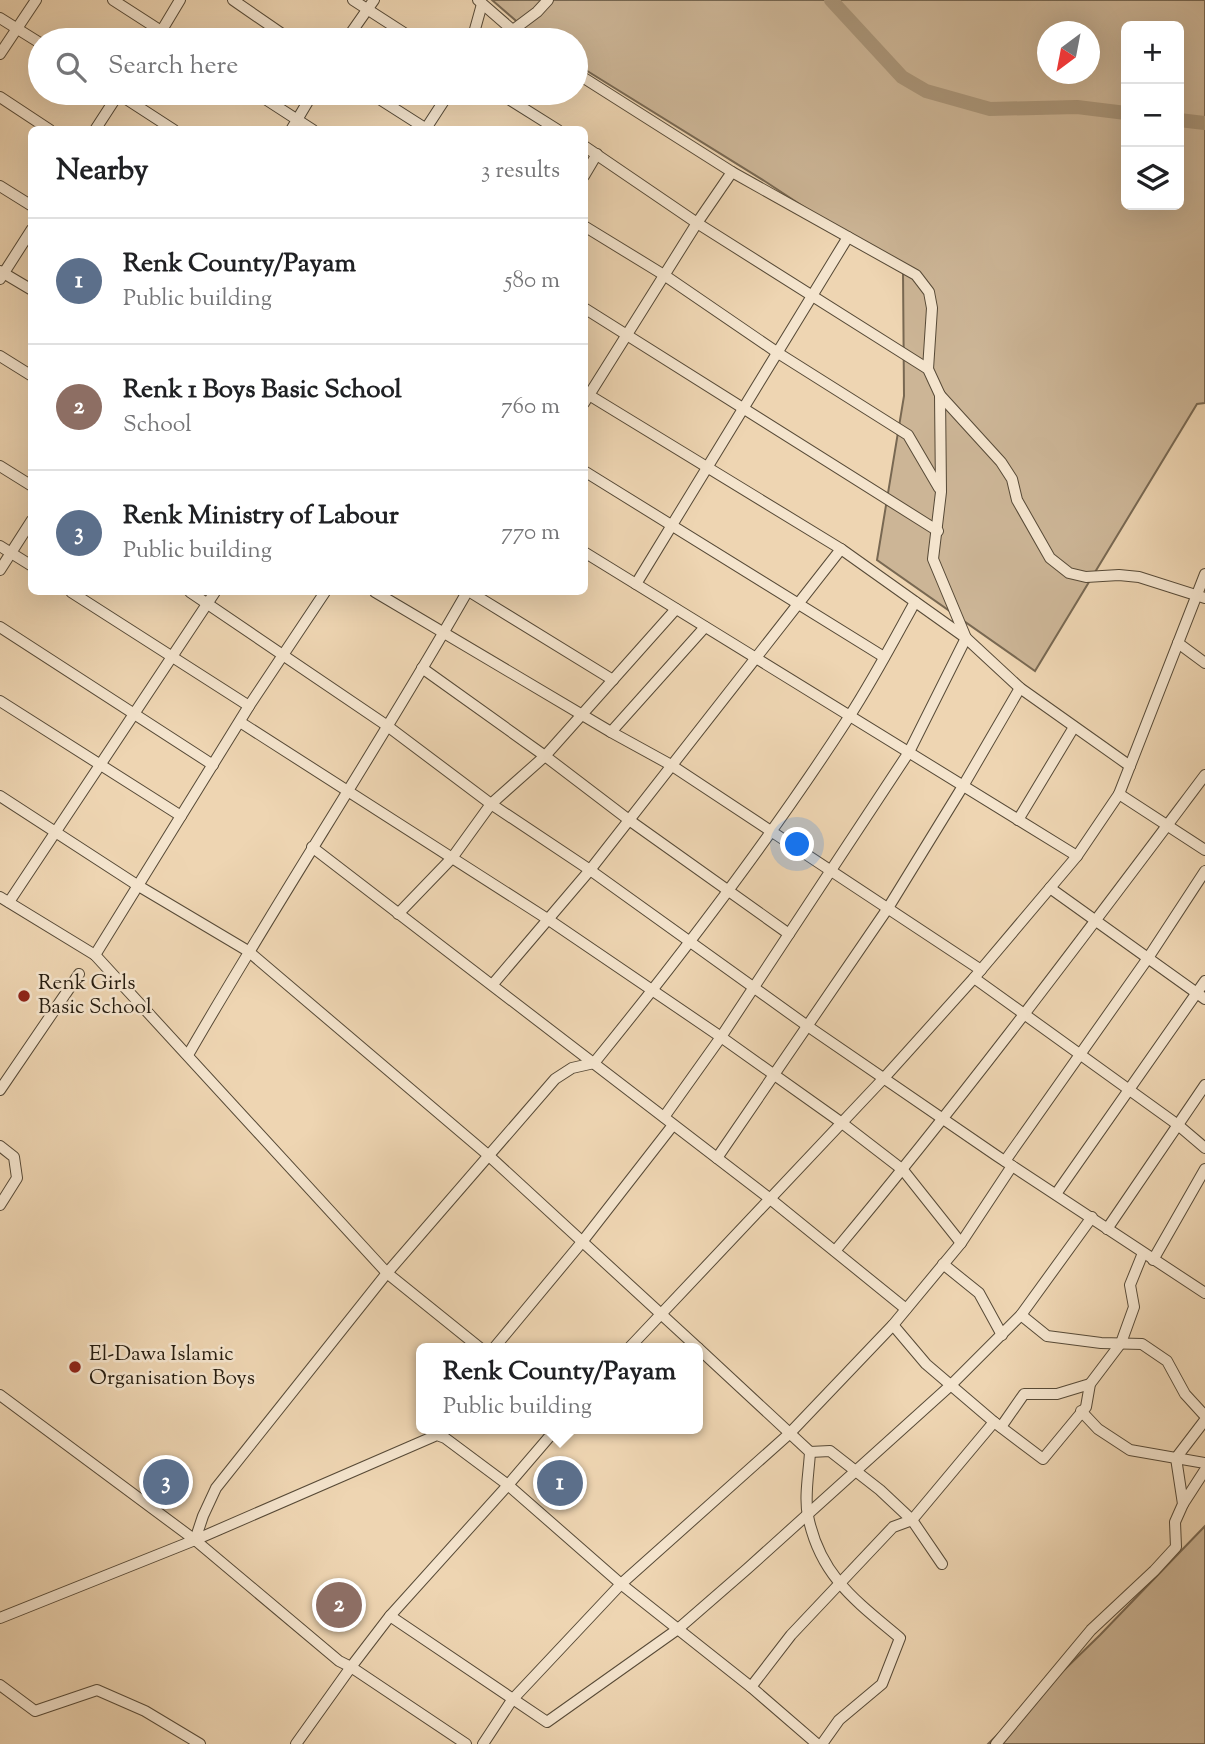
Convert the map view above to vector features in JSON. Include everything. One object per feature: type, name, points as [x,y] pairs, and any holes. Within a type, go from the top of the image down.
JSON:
[{"type":"street","points":[[0,54],[36,0]]},
{"type":"street","points":[[113,0],[149,28]]},
{"type":"street","points":[[164,28],[180,0]]},
{"type":"street","points":[[233,0],[274,28]]},
{"type":"street","points":[[352,0],[396,28]]},
{"type":"street","points":[[354,28],[374,0]]},
{"type":"street","points":[[516,28],[548,0]]},
{"type":"street","points":[[475,28],[480,2],[511,28]]},
{"type":"street","points":[[0,18],[28,35]]},
{"type":"street","points":[[588,81],[732,172],[916,275],[929,292],[932,308],[928,369],[940,395],[1001,462],[1012,479],[1017,500],[1049,558],[1069,573],[1086,577],[1119,575],[1139,578],[1201,597]]},
{"type":"street","points":[[0,97],[44,126]]},
{"type":"street","points":[[97,126],[111,105]]},
{"type":"street","points":[[136,105],[168,126]]},
{"type":"street","points":[[275,105],[307,126]]},
{"type":"street","points":[[294,126],[306,105]]},
{"type":"street","points":[[389,105],[421,126]]},
{"type":"street","points":[[428,126],[441,105]]},
{"type":"street","points":[[518,105],[552,126]]},
{"type":"street","points":[[588,148],[697,223],[928,369]]},
{"type":"street","points":[[588,169],[597,154]]},
{"type":"street","points":[[588,394],[732,172]]},
{"type":"street","points":[[0,186],[28,204]]},
{"type":"street","points":[[588,228],[664,275],[778,354],[908,435],[941,492]]},
{"type":"street","points":[[28,235],[1,274],[28,288]]},
{"type":"street","points":[[636,584],[849,237]]},
{"type":"street","points":[[588,311],[938,531]]},
{"type":"street","points":[[0,356],[28,374]]},
{"type":"street","points":[[664,1117],[722,1037],[909,752],[966,638],[933,559],[941,492],[940,395]]},
{"type":"street","points":[[588,398],[841,549],[966,638],[1020,688],[1130,766]]},
{"type":"street","points":[[0,466],[28,484]]},
{"type":"street","points":[[588,474],[884,657]]},
{"type":"street","points":[[0,570],[28,526]]},
{"type":"street","points":[[0,546],[28,564]]},
{"type":"street","points":[[493,984],[590,870],[841,549]]},
{"type":"street","points":[[588,554],[1077,856]]},
{"type":"street","points":[[634,1343],[884,1078],[1077,856],[1119,794],[1178,643],[1201,597],[1205,574]]},
{"type":"street","points":[[76,595],[249,706]]},
{"type":"street","points":[[195,595],[386,725],[491,804],[590,870],[806,1025],[1008,1164],[1092,1217],[1153,1260],[1204,1289]]},
{"type":"street","points":[[213,595],[100,765],[4,900],[96,955],[387,1272],[474,1343]]},
{"type":"street","points":[[96,955],[249,706],[323,595]]},
{"type":"street","points":[[380,595],[671,765],[888,908],[977,974],[1024,1014],[1178,1125],[1205,1148]]},
{"type":"street","points":[[188,1055],[248,951],[467,595]]},
{"type":"street","points":[[474,595],[613,680]]},
{"type":"street","points":[[195,1540],[202,1516],[216,1488],[387,1272],[555,1079],[572,1068],[594,1063],[690,943],[772,832],[850,715],[915,602]]},
{"type":"street","points":[[398,914],[452,858],[491,804],[545,756],[676,609]]},
{"type":"street","points":[[611,732],[705,626]]},
{"type":"street","points":[[0,627],[213,765]]},
{"type":"street","points":[[1178,643],[1205,663]]},
{"type":"street","points":[[422,668],[789,934]]},
{"type":"street","points":[[717,1158],[888,908],[1020,688]]},
{"type":"street","points":[[0,701],[181,816]]},
{"type":"street","points":[[240,722],[549,920],[775,1074],[903,1170],[961,1243]]},
{"type":"street","points":[[1018,820],[1074,727]]},
{"type":"street","points":[[835,1251],[943,1119],[1205,775]]},
{"type":"street","points":[[1119,794],[1205,850]]},
{"type":"street","points":[[0,796],[137,885],[248,951],[488,1155],[693,1343]]},
{"type":"street","points":[[312,847],[769,1198],[906,1309]]},
{"type":"street","points":[[483,1744],[512,1700],[621,1584],[789,1434],[893,1325],[961,1243],[1008,1164],[1080,1054],[1205,871]]},
{"type":"street","points":[[1050,888],[1201,996]]},
{"type":"street","points":[[0,1090],[79,974]]},
{"type":"street","points":[[1056,1194],[1129,1089],[1201,996],[1205,981]]},
{"type":"street","points":[[1107,1228],[1205,1085]]},
{"type":"street","points":[[498,1343],[673,1125]]},
{"type":"street","points":[[0,1146],[14,1157],[18,1178],[0,1205]]},
{"type":"street","points":[[1153,1260],[1205,1169]]},
{"type":"street","points":[[390,1616],[547,1722],[678,1629],[951,1385],[1021,1315],[1092,1217]]},
{"type":"street","points":[[893,1325],[926,1364],[1043,1459],[1086,1407],[1090,1384],[1121,1343],[1135,1307],[1130,1285],[1143,1253]]},
{"type":"street","points":[[943,1264],[979,1293],[1002,1335]]},
{"type":"street","points":[[1021,1315],[1047,1336],[1142,1344],[1167,1361],[1185,1395],[1205,1418],[1176,1458],[1183,1504]]},
{"type":"street","points":[[703,1353],[810,1451],[830,1451],[853,1472],[880,1490],[912,1520],[942,1564]]},
{"type":"street","points":[[751,1687],[791,1635],[893,1527],[912,1520],[1024,1394],[1058,1395],[1090,1384]]},
{"type":"street","points":[[0,1395],[195,1540],[340,1661],[466,1744]]},
{"type":"street","points":[[1082,1412],[1098,1429],[1130,1450],[1205,1463]]},
{"type":"street","points":[[296,1744],[390,1616],[552,1434]]},
{"type":"street","points":[[0,1618],[195,1540],[437,1435],[445,1438],[508,1485],[621,1584],[819,1744],[839,1720],[882,1684],[900,1638],[839,1584],[820,1553],[807,1514],[810,1451]]},
{"type":"street","points":[[996,1744],[1091,1630],[1176,1547],[1175,1522],[1205,1470]]},
{"type":"street","points":[[0,1685],[35,1712],[97,1690],[145,1711],[200,1744]]},
{"type":"shaded area","points":[[492,0],[1205,0],[1205,403],[1197,404],[1035,671],[877,560],[904,396],[903,272],[766,182],[588,71],[588,28],[524,28]]},
{"type":"shaded area","points":[[1205,1526],[1205,1744],[988,1744],[1100,1635]]},
{"type":"waterway","points":[[831,0],[902,77],[926,91],[990,109],[1077,107],[1121,112]]},
{"type":"waterway","points":[[1184,121],[1205,123]]},
{"type":"place","name":"Renk Girls Basic School","points":[[24,996]]},
{"type":"place","name":"El-Dawa Islamic Organisation Boys","points":[[75,1367]]},
{"type":"place","name":"Renk Ministry of Labour","points":[[166,1482]]},
{"type":"place","name":"Renk County/Payam","points":[[560,1483]]},
{"type":"place","name":"Renk 1 Boys Basic School","points":[[339,1605]]}]
